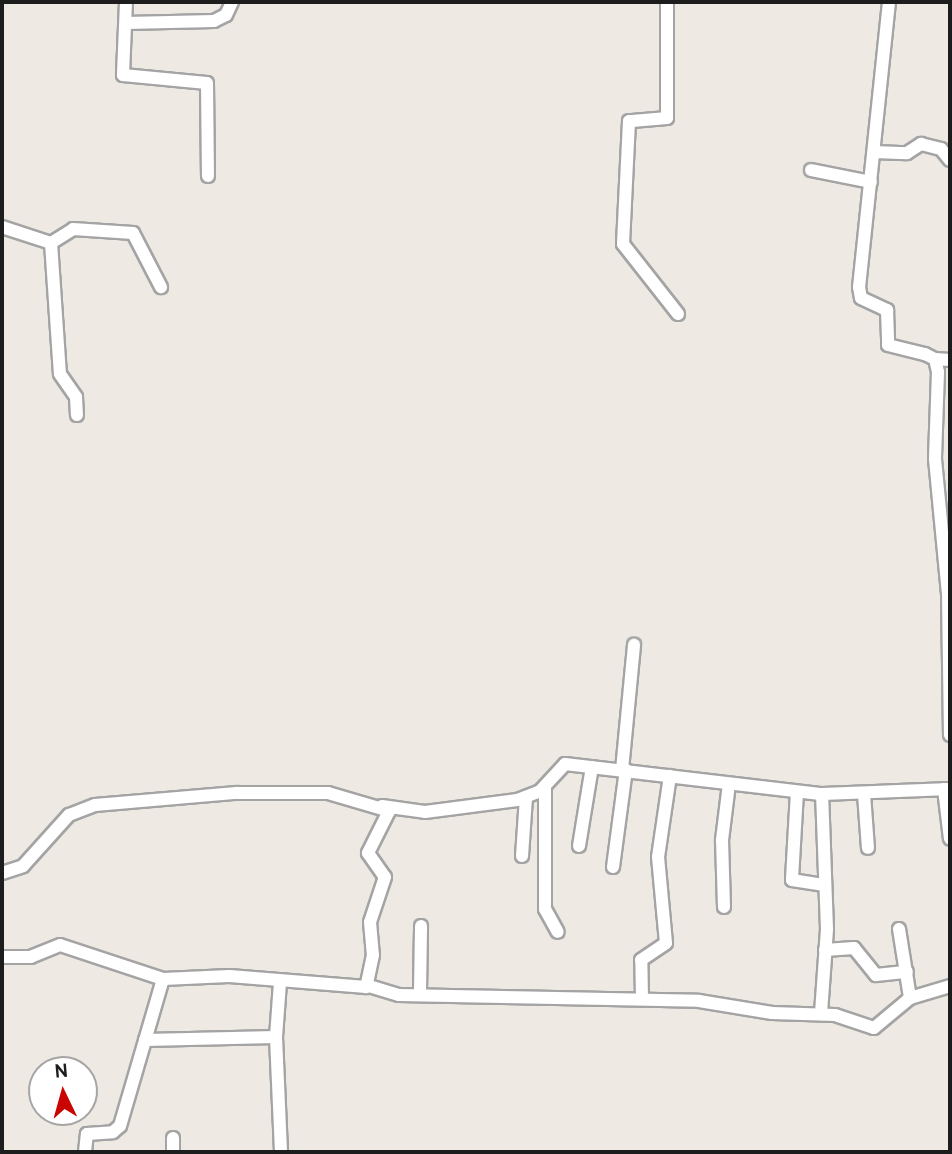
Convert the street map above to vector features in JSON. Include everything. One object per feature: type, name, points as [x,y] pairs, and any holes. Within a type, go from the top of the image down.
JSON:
[{"type":"street","points":[[126,2],[124,75],[207,83],[208,176]]},
{"type":"street","points":[[126,23],[214,21],[226,15],[232,2]]},
{"type":"street","points":[[667,2],[667,118],[629,121],[623,244],[678,314]]},
{"type":"street","points":[[889,2],[861,298],[887,310],[888,345],[935,359],[950,360]]},
{"type":"street","points":[[874,152],[906,153],[921,144],[941,149],[950,160]]},
{"type":"street","points":[[811,170],[870,181]]},
{"type":"street","points":[[2,227],[51,243],[78,228],[133,233],[161,287]]},
{"type":"street","points":[[51,243],[60,374],[76,397],[77,415]]},
{"type":"street","points":[[935,359],[949,602],[950,735]]},
{"type":"street","points":[[613,867],[634,645]]},
{"type":"street","points":[[381,806],[425,812],[526,797],[545,786],[561,764],[822,794],[947,789],[950,839]]},
{"type":"street","points":[[579,846],[592,767]]},
{"type":"street","points":[[642,999],[641,960],[666,943],[657,857],[670,776]]},
{"type":"street","points":[[724,907],[722,840],[729,784]]},
{"type":"street","points":[[545,786],[545,909],[558,932]]},
{"type":"street","points":[[797,792],[792,880],[825,885]]},
{"type":"street","points":[[2,873],[23,866],[69,815],[95,805],[236,793],[328,793],[388,808],[388,817],[368,853],[385,877],[370,922],[369,986]]},
{"type":"street","points":[[821,1013],[825,950],[822,794]]},
{"type":"street","points":[[864,794],[869,848]]},
{"type":"street","points":[[522,856],[526,797]]},
{"type":"street","points":[[420,992],[421,926]]},
{"type":"street","points":[[899,929],[910,998]]},
{"type":"street","points":[[2,957],[32,957],[61,945],[163,979],[229,976],[280,982],[369,986],[399,995],[420,992],[642,999],[821,1013],[874,1028],[910,998],[950,986]]},
{"type":"street","points":[[825,950],[854,948],[876,975],[907,972]]},
{"type":"street","points":[[85,1152],[87,1134],[120,1126],[163,979]]},
{"type":"street","points":[[280,982],[276,1037],[281,1152]]},
{"type":"street","points":[[145,1040],[276,1037]]},
{"type":"street","points":[[173,1138],[173,1152]]}]
